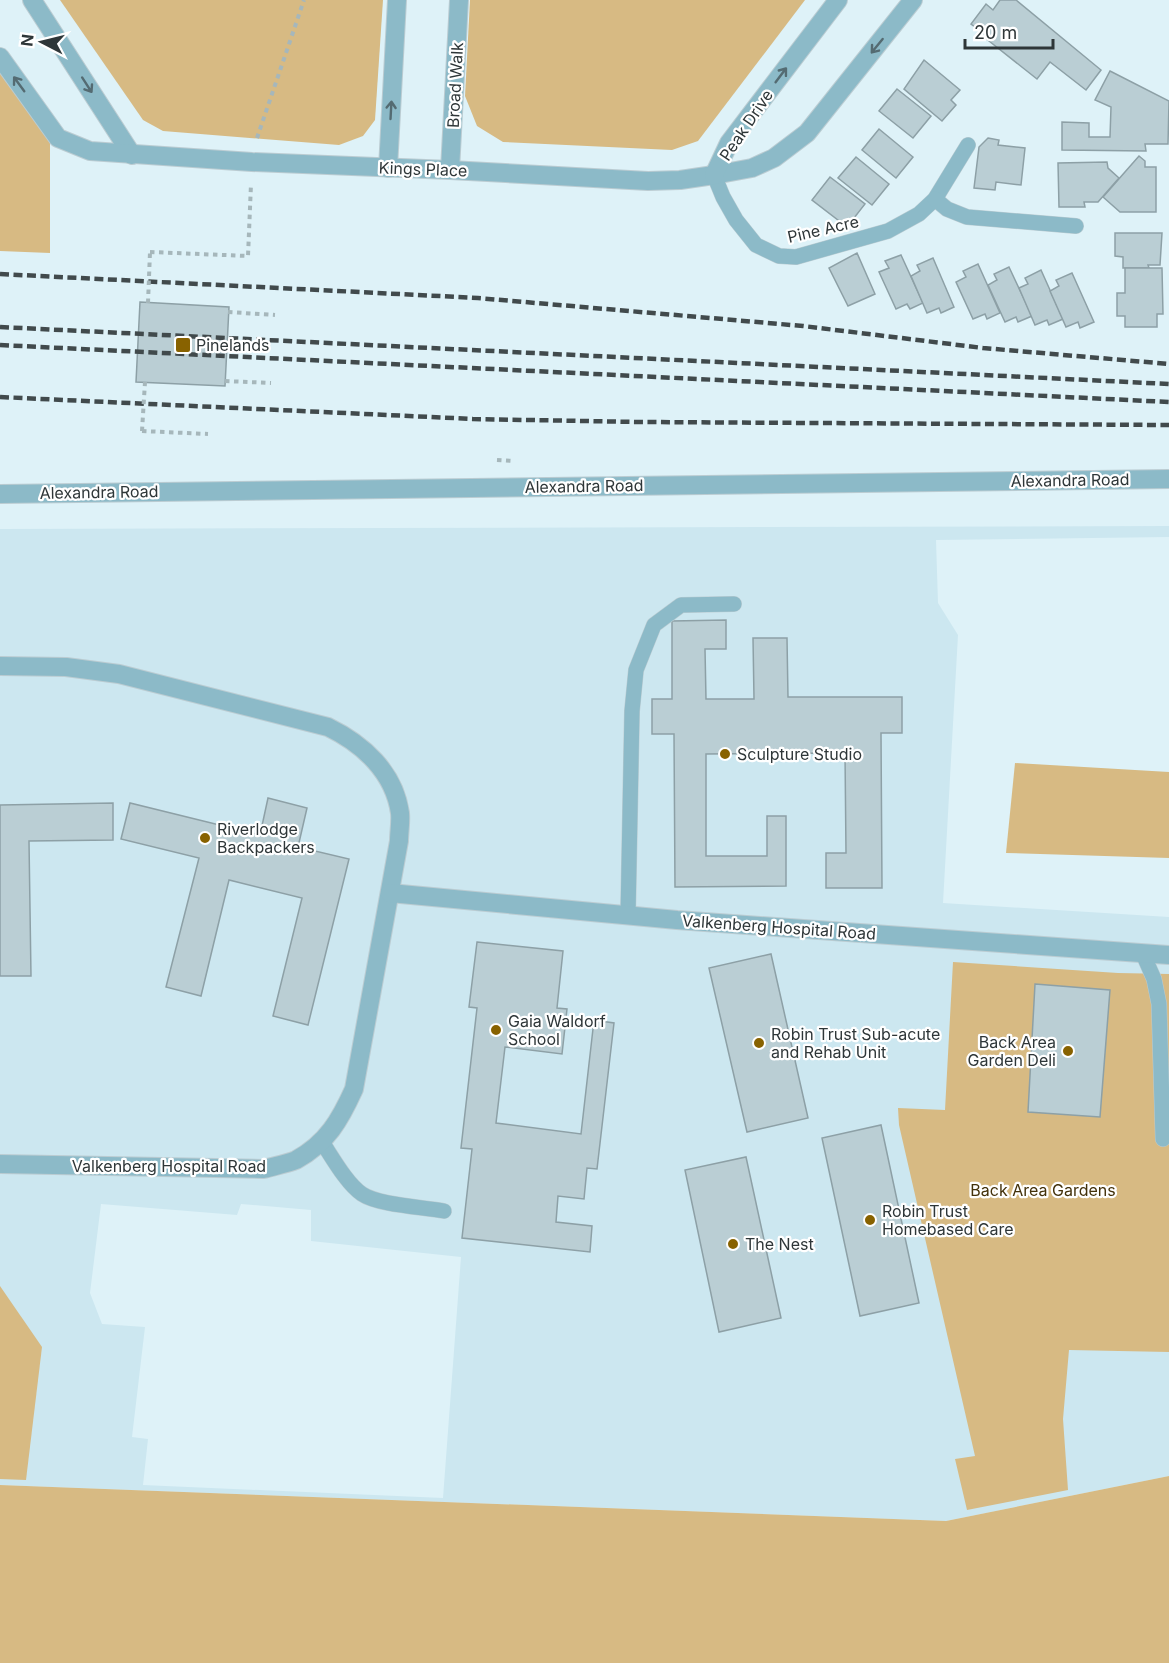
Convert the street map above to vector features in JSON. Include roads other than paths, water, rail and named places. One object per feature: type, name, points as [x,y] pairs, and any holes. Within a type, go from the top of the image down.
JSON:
[{"type":"street","points":[[32,0],[132,155]]},
{"type":"street","points":[[388,168],[397,0]]},
{"type":"street","name":"Broad Walk","points":[[450,170],[459,0]]},
{"type":"street","name":"Peak Drive","points":[[714,175],[729,143],[838,0]]},
{"type":"street","name":"Peak Drive","points":[[714,175],[752,168],[774,158],[807,133],[913,0]]},
{"type":"street","name":"Kings Place","points":[[0,57],[58,138],[90,151],[648,181],[680,180],[714,175]]},
{"type":"street","name":"Alexandra Road","points":[[0,494],[1169,478]]},
{"type":"street","name":"Valkenberg Hospital Road","points":[[0,666],[66,667],[118,674],[320,724],[351,738],[367,751],[392,788],[400,814],[399,841],[354,1089],[341,1118],[322,1142],[294,1160],[264,1169],[0,1164]]},
{"type":"street","name":"Valkenberg Hospital Road","points":[[390,893],[628,916],[1169,956]]},
{"type":"lane","name":"Pine Acre","points":[[714,175],[736,220],[756,245],[779,256],[796,257],[888,231],[919,214],[935,199],[968,145]]},
{"type":"lane","points":[[935,199],[947,208],[967,217],[1076,226]]},
{"type":"lane","points":[[628,916],[632,711],[636,670],[654,625],[681,604],[734,604]]},
{"type":"lane","points":[[1143,954],[1154,979],[1159,1004],[1163,1139]]},
{"type":"lane","points":[[322,1142],[351,1183],[362,1194],[379,1200],[444,1210]]},
{"type":"railway","points":[[0,274],[478,298],[803,326],[983,348],[1169,364]]},
{"type":"railway","points":[[0,327],[1169,384]]},
{"type":"railway","points":[[0,345],[1169,402]]},
{"type":"railway","points":[[0,397],[473,419],[1169,425]]},
{"type":"place","name":"Pinelands","points":[[183,345]]},
{"type":"place","name":"Sculpture Studio","points":[[725,754]]},
{"type":"place","name":"Riverlodge Backpackers","points":[[205,838]]},
{"type":"place","name":"Gaia Waldorf School","points":[[496,1030]]},
{"type":"place","name":"Robin Trust Sub-acute and Rehab Unit","points":[[759,1043]]},
{"type":"place","name":"Back Area Garden Deli","points":[[1068,1051]]},
{"type":"place","name":"Robin Trust Homebased Care","points":[[870,1220]]},
{"type":"place","name":"The Nest","points":[[733,1244]]},
{"type":"park label","name":"Back Area Gardens","points":[[1043,1190]]}]
